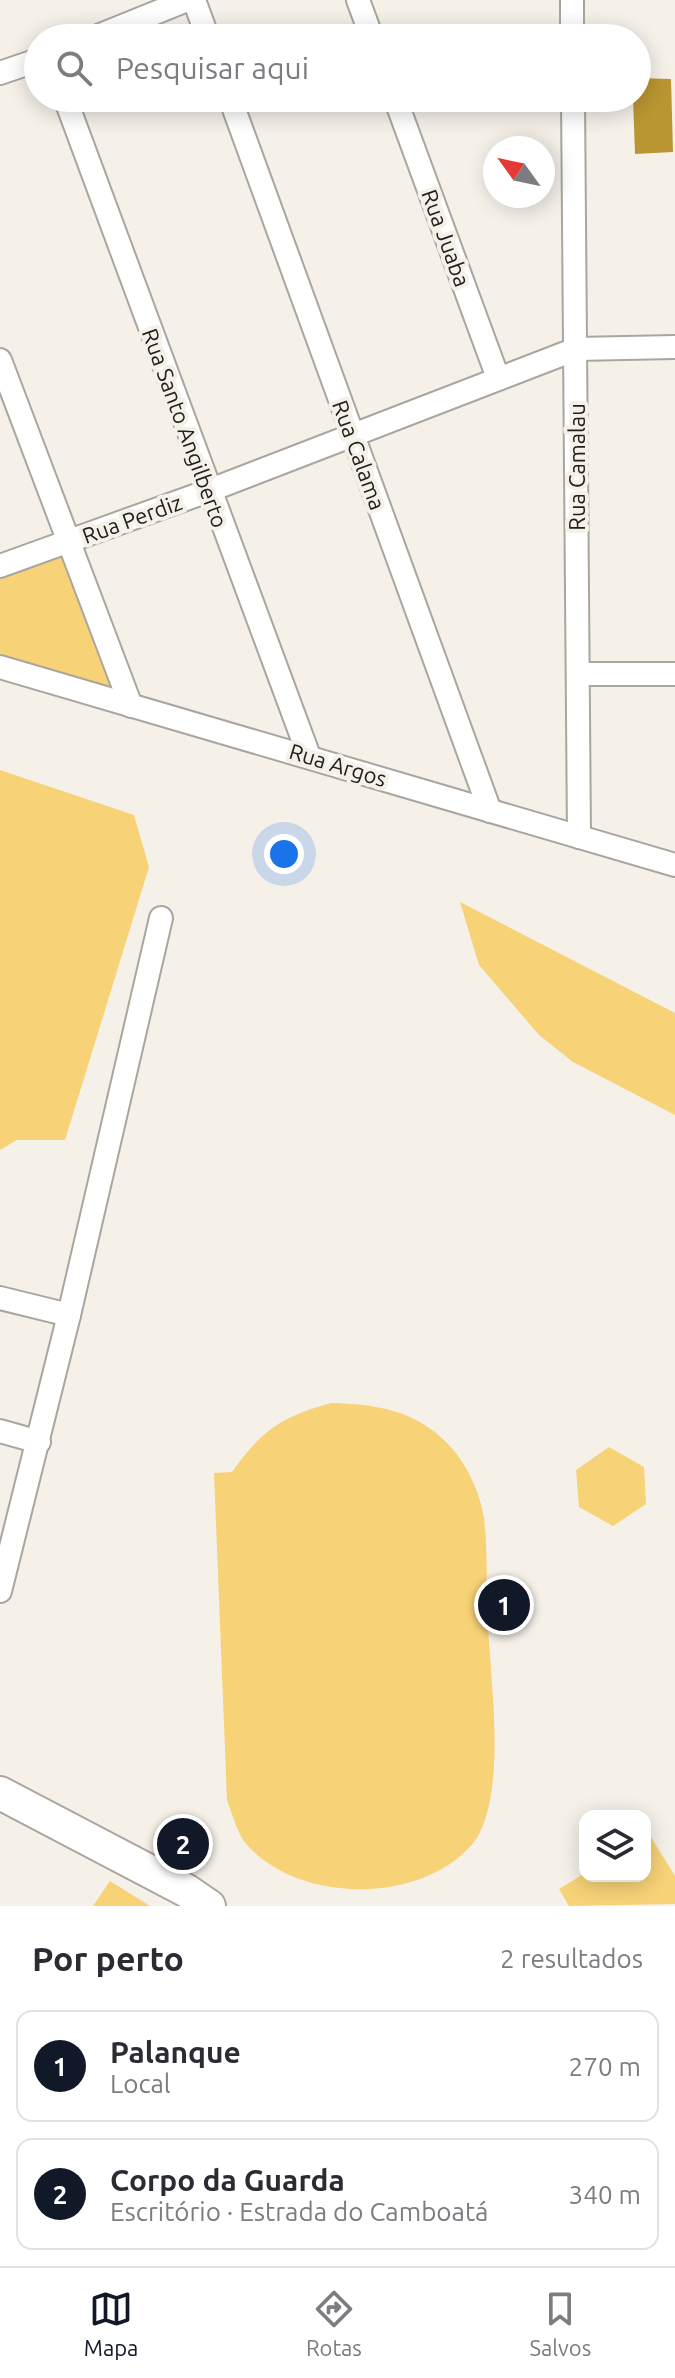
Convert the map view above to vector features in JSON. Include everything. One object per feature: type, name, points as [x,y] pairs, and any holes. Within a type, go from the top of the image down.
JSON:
[{"type":"main road","points":[[0,1793],[187,1891],[209,1906]]},
{"type":"street","points":[[128,24],[187,0]]},
{"type":"street","points":[[194,0],[203,24]]},
{"type":"street","points":[[358,0],[367,24]]},
{"type":"street","points":[[572,0],[572,24]]},
{"type":"street","points":[[0,73],[24,65]]},
{"type":"street","name":"Rua Santo Angilberto","points":[[70,112],[208,491],[309,756]]},
{"type":"street","name":"Rua Calama","points":[[235,112],[490,811]]},
{"type":"street","name":"Rua Juaba","points":[[400,112],[498,378]]},
{"type":"street","name":"Rua Camalau","points":[[573,112],[579,837]]},
{"type":"street","name":"Rua Perdiz","points":[[0,566],[208,491],[576,349],[675,347]]},
{"type":"street","points":[[0,360],[131,706]]},
{"type":"street","name":"Rua Argos","points":[[0,667],[675,865]]},
{"type":"street","points":[[578,674],[675,674]]},
{"type":"street","points":[[0,1591],[4,1556],[39,1442],[161,918]]},
{"type":"street","points":[[0,1298],[69,1315]]},
{"type":"street","points":[[0,1431],[39,1442]]},
{"type":"shaded area","points":[[651,78],[671,79],[673,152],[635,154],[634,112],[651,112]]},
{"type":"shaded area","points":[[62,554],[128,699],[0,656],[0,578]]},
{"type":"shaded area","points":[[0,770],[134,815],[149,867],[65,1140],[17,1140],[0,1150]]},
{"type":"shaded area","points":[[460,902],[675,1013],[675,1115],[573,1062],[539,1035],[479,965]]},
{"type":"shaded area","points":[[331,1403],[394,1411],[435,1432],[460,1459],[476,1488],[482,1508],[494,1732],[492,1790],[477,1838],[455,1860],[427,1876],[395,1886],[361,1889],[327,1886],[294,1877],[266,1862],[243,1840],[227,1800],[214,1473],[232,1472],[253,1445],[274,1427]]},
{"type":"shaded area","points":[[609,1447],[644,1467],[646,1504],[613,1526],[579,1507],[576,1470]]},
{"type":"shaded area","points":[[651,1837],[675,1876],[675,1904],[569,1906],[559,1889],[579,1877],[579,1882],[651,1882]]},
{"type":"shaded area","points":[[110,1881],[150,1906],[93,1906]]},
{"type":"place","name":"Palanque","points":[[504,1605]]},
{"type":"place","name":"Corpo da Guarda","points":[[183,1844]]}]
